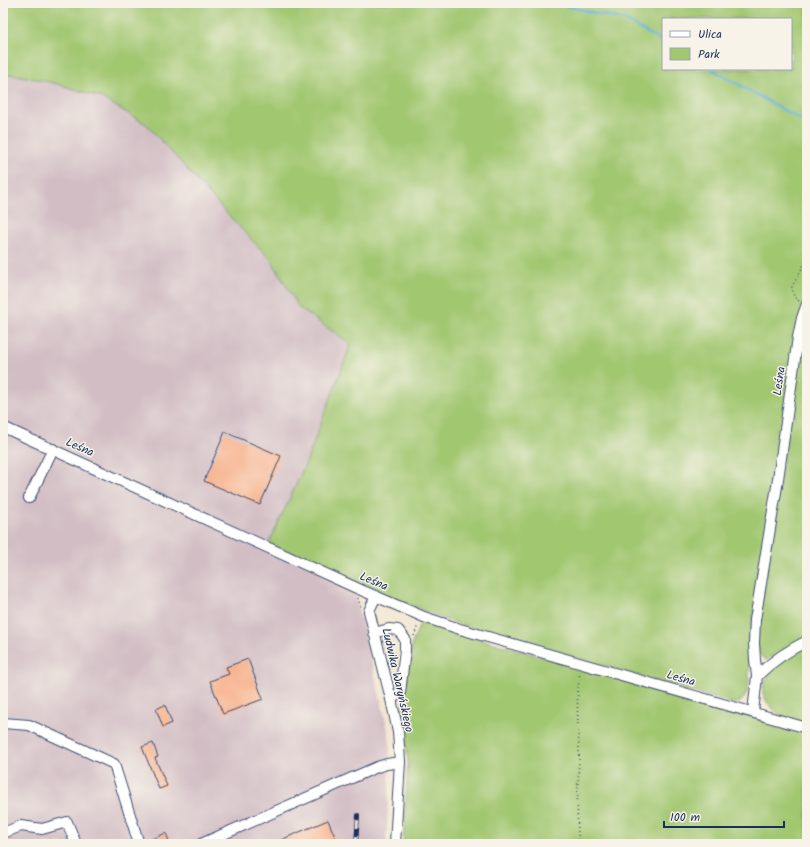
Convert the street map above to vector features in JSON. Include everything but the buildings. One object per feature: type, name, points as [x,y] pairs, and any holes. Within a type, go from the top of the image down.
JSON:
[{"type":"street","name":"Leśna","points":[[753,712],[757,676],[754,643],[755,620],[777,486],[799,331],[806,306]]},
{"type":"street","name":"Leśna","points":[[3,427],[361,590],[442,623],[807,728]]},
{"type":"street","points":[[29,498],[53,449]]},
{"type":"street","name":"Ludwika Waryńskiego","points":[[376,596],[369,611],[398,732],[400,762],[395,844]]},
{"type":"street","points":[[374,633],[389,629],[398,630],[405,639],[400,693],[391,699]]},
{"type":"street","points":[[757,676],[766,666],[807,640]]},
{"type":"street","points":[[3,723],[29,725],[114,764],[139,844]]},
{"type":"street","points":[[201,844],[377,766],[400,762]]},
{"type":"street","points":[[3,833],[21,826],[42,829],[67,822],[76,844]]},
{"type":"path","points":[[806,306],[794,297],[792,287],[807,259]]},
{"type":"path","points":[[380,656],[405,650]]},
{"type":"path","points":[[579,844],[576,813],[579,757],[577,690],[582,663]]},
{"type":"shaded area","points":[[3,74],[17,75],[58,84],[103,98],[146,124],[272,261],[299,308],[351,344],[306,463],[269,543],[357,582],[354,591],[389,734],[389,785],[386,844],[3,844]]},
{"type":"green space","points":[[3,3],[807,3],[807,297],[805,301],[750,635],[748,689],[741,701],[735,704],[443,619],[269,543],[306,463],[351,344],[299,308],[272,261],[146,124],[102,98],[58,84],[17,75],[3,74]]},
{"type":"green space","points":[[807,317],[807,636],[766,660],[762,657],[757,647],[759,617],[802,334]]},
{"type":"green space","points":[[421,621],[807,733],[807,844],[403,844],[408,762],[403,706],[412,644]]},
{"type":"green space","points":[[807,645],[807,724],[780,716],[767,702],[763,694],[763,685],[767,677],[778,663]]},
{"type":"waterway","points":[[553,3],[625,20],[662,41]]},
{"type":"waterway","points":[[713,70],[807,123]]},
{"type":"railway","points":[[356,844],[358,815]]}]
